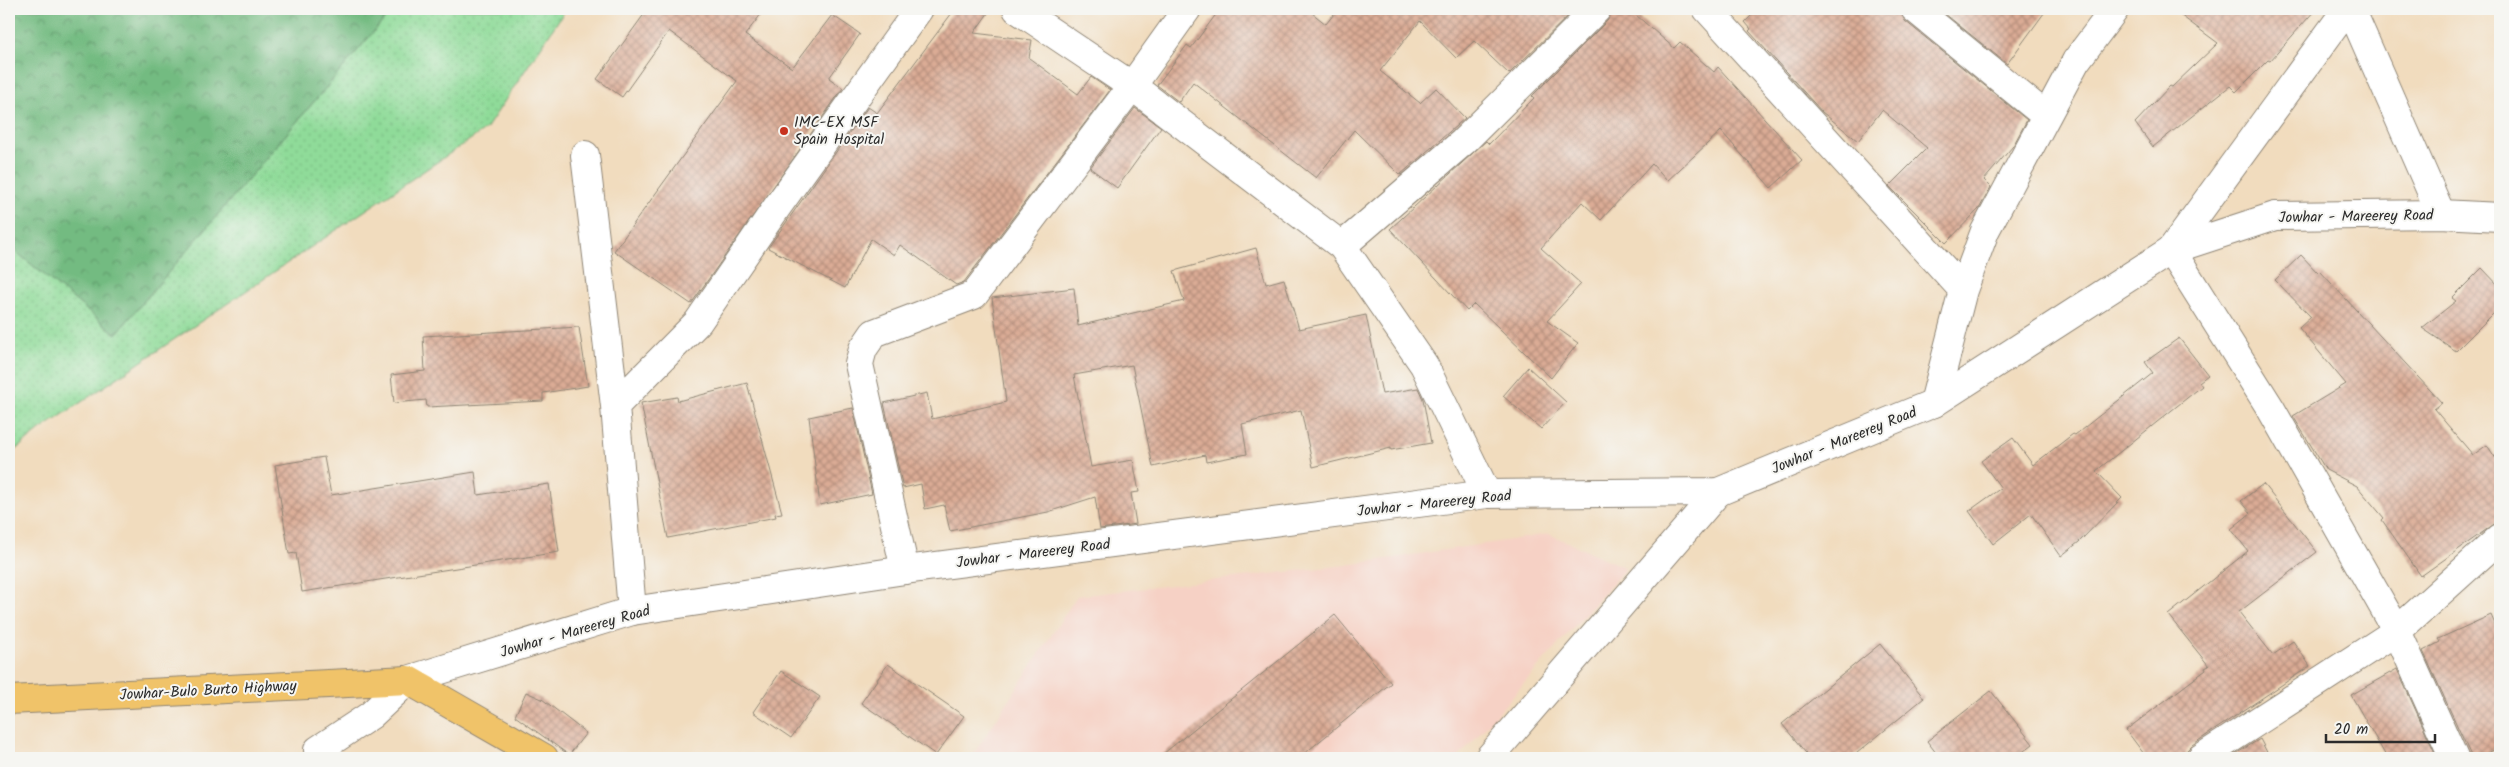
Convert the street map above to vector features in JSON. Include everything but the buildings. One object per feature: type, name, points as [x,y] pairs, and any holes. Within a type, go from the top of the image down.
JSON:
[{"type":"main road","name":"Jowhar-Bulo Burto Highway","points":[[9,700],[408,680]]},
{"type":"main road","points":[[408,680],[544,758]]},
{"type":"street","points":[[615,406],[698,322],[783,199],[920,9]]},
{"type":"street","points":[[1017,9],[1132,86],[1342,246],[1424,365],[1487,494]]},
{"type":"street","points":[[906,570],[859,364],[863,348],[874,333],[974,295],[1132,86],[1187,9]]},
{"type":"street","points":[[1342,246],[1463,142],[1597,9]]},
{"type":"street","points":[[1707,9],[1963,290]]},
{"type":"street","points":[[1915,9],[2046,116]]},
{"type":"street","points":[[1934,403],[1963,290],[1985,231],[2076,61],[2115,9]]},
{"type":"street","points":[[2347,9],[2171,250],[2271,409],[2397,631],[2454,758]]},
{"type":"street","points":[[2351,9],[2441,214]]},
{"type":"street","points":[[584,155],[615,406],[632,611]]},
{"type":"street","name":"Jowhar - Mareerey Road","points":[[408,680],[632,611],[906,570],[1487,494],[1718,492],[1934,403],[2171,250],[2275,216],[2441,214],[2500,217]]},
{"type":"street","points":[[1489,758],[1718,492]]},
{"type":"street","points":[[2201,758],[2397,631],[2500,538]]},
{"type":"street","points":[[321,758],[318,750],[371,715],[408,680]]},
{"type":"shaded area","points":[[1549,534],[1626,568],[1458,758],[971,758],[1077,596],[1347,565]]},
{"type":"green space","points":[[9,9],[393,9],[116,334],[9,246]]},
{"type":"green space","points":[[393,9],[566,9],[486,129],[40,430],[9,455],[9,246],[116,334]]},
{"type":"place","name":"IMC-EX MSF Spain Hospital","points":[[784,131]]}]
